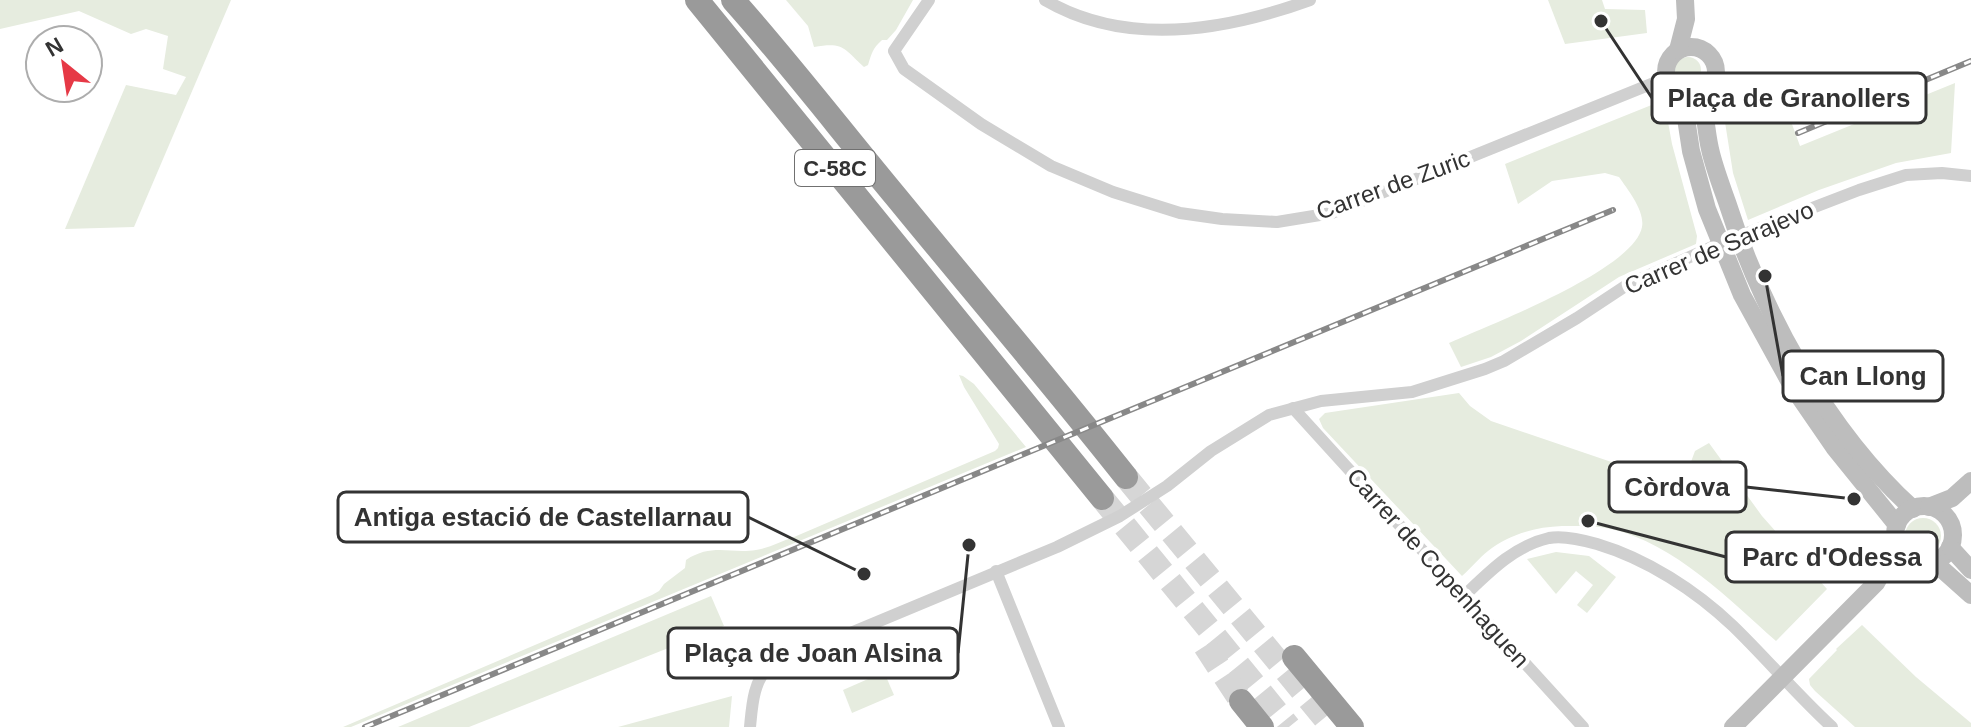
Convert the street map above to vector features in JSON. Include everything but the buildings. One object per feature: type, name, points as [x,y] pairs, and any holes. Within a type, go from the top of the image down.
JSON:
[{"type":"highway","name":"C-58C","points":[[697,0],[1102,498]]},
{"type":"highway","name":"C-58C","points":[[733,0],[1048,378],[1126,477]]},
{"type":"highway","points":[[1294,657],[1352,727]]},
{"type":"highway","points":[[1241,701],[1262,727]]},
{"type":"street","name":"Carrer de Zuric","points":[[929,0],[894,51],[904,69],[981,124],[1051,166],[1113,192],[1180,213],[1222,219],[1277,222],[1332,213],[1666,78]]},
{"type":"street","points":[[1045,0],[1091,22],[1165,31],[1223,25],[1269,15],[1310,0]]},
{"type":"street","points":[[1685,0],[1686,19],[1678,50],[1667,62],[1666,78],[1673,90],[1694,97],[1709,90],[1716,76],[1714,61],[1694,39],[1686,19]]},
{"type":"street","points":[[1678,50],[1691,47],[1703,50]]},
{"type":"street","points":[[1679,94],[1707,209],[1759,288],[1807,379],[1848,438],[1898,496],[1921,508],[1941,513],[1950,523],[1952,538],[1944,556],[1898,570],[1876,583],[1733,727]]},
{"type":"street","points":[[1702,94],[1710,150],[1742,295],[1792,386],[1897,533],[1904,556],[1911,562],[1926,563],[1971,595]]},
{"type":"street","name":"Carrer de Sarajevo","points":[[750,727],[755,692],[766,669],[1057,547],[1120,516],[1167,486],[1211,451],[1269,415],[1321,401],[1412,392],[1485,369],[1577,318],[1627,285],[1729,240],[1906,175],[1942,173],[1971,176]]},
{"type":"street","name":"Carrer de Copenhaguen","points":[[1293,408],[1583,727]]},
{"type":"street","points":[[1876,583],[1889,560],[1904,514],[1952,498],[1971,481]]},
{"type":"street","points":[[1950,523],[1971,492]]},
{"type":"street","points":[[1464,596],[1501,562],[1526,546],[1553,537],[1585,540],[1621,551],[1696,596],[1732,626],[1832,727]]},
{"type":"street","points":[[1950,547],[1971,570]]},
{"type":"street","points":[[996,571],[1059,727]]},
{"type":"shaded area","points":[[0,0],[231,0],[134,227],[65,229],[126,85],[176,95],[186,77],[163,69],[168,36],[146,29],[131,34],[79,11],[0,29]]},
{"type":"shaded area","points":[[786,0],[913,0],[896,30],[876,46],[868,65],[864,67],[837,46],[814,47],[808,26]]},
{"type":"shaded area","points":[[1548,0],[1602,0],[1605,9],[1645,10],[1647,33],[1565,44]]},
{"type":"shaded area","points":[[1688,57],[1697,61],[1701,70],[1697,79],[1688,83],[1679,79],[1675,70],[1679,61]]},
{"type":"shaded area","points":[[1770,73],[1800,146],[1955,83],[1951,153],[1896,163],[1819,190],[1748,220],[1733,173],[1722,103],[1734,86]]},
{"type":"shaded area","points":[[1659,102],[1668,122],[1697,236],[1696,244],[1619,277],[1521,341],[1491,357],[1461,367],[1449,343],[1526,310],[1588,278],[1633,244],[1642,227],[1638,208],[1619,177],[1605,173],[1552,181],[1518,204],[1505,164]]},
{"type":"shaded area","points":[[959,375],[974,384],[1026,447],[351,727],[343,727],[652,595],[685,568],[686,560],[695,555],[713,550],[747,551],[771,546],[995,451],[999,444]]},
{"type":"shaded area","points":[[1459,393],[1470,406],[1491,421],[1682,486],[1695,451],[1709,443],[1762,516],[1827,589],[1776,641],[1720,591],[1679,560],[1634,536],[1587,526],[1523,532],[1496,545],[1462,576],[1323,428],[1319,419],[1325,413]]},
{"type":"shaded area","points":[[1923,518],[1936,523],[1941,536],[1936,549],[1923,554],[1910,549],[1905,536],[1910,523]]},
{"type":"shaded area","points":[[1556,552],[1589,556],[1616,577],[1587,613],[1577,605],[1593,585],[1576,571],[1556,594],[1527,559]]},
{"type":"shaded area","points":[[711,596],[724,626],[469,727],[398,727]]},
{"type":"shaded area","points":[[1862,625],[1916,677],[1971,723],[1971,727],[1855,727],[1815,691],[1809,679]]},
{"type":"shaded area","points":[[884,672],[894,695],[852,713],[843,690]]},
{"type":"shaded area","points":[[732,696],[729,727],[618,727]]},
{"type":"tunnel","points":[[1126,477],[1332,727]]},
{"type":"tunnel","points":[[1102,498],[1289,727]]},
{"type":"tunnel","points":[[1205,646],[1241,701]]},
{"type":"railway","points":[[1798,133],[1971,61]]},
{"type":"railway","points":[[365,727],[1613,210]]},
{"type":"place","name":"Plaça de Granollers","points":[[1601,21]]},
{"type":"place","name":"Can Llong","points":[[1765,276]]},
{"type":"place","name":"Còrdova","points":[[1854,499]]},
{"type":"place","name":"Parc d'Odessa","points":[[1588,521]]},
{"type":"place","name":"Plaça de Joan Alsina","points":[[969,545]]},
{"type":"place","name":"Antiga estació de Castellarnau","points":[[864,574]]}]
